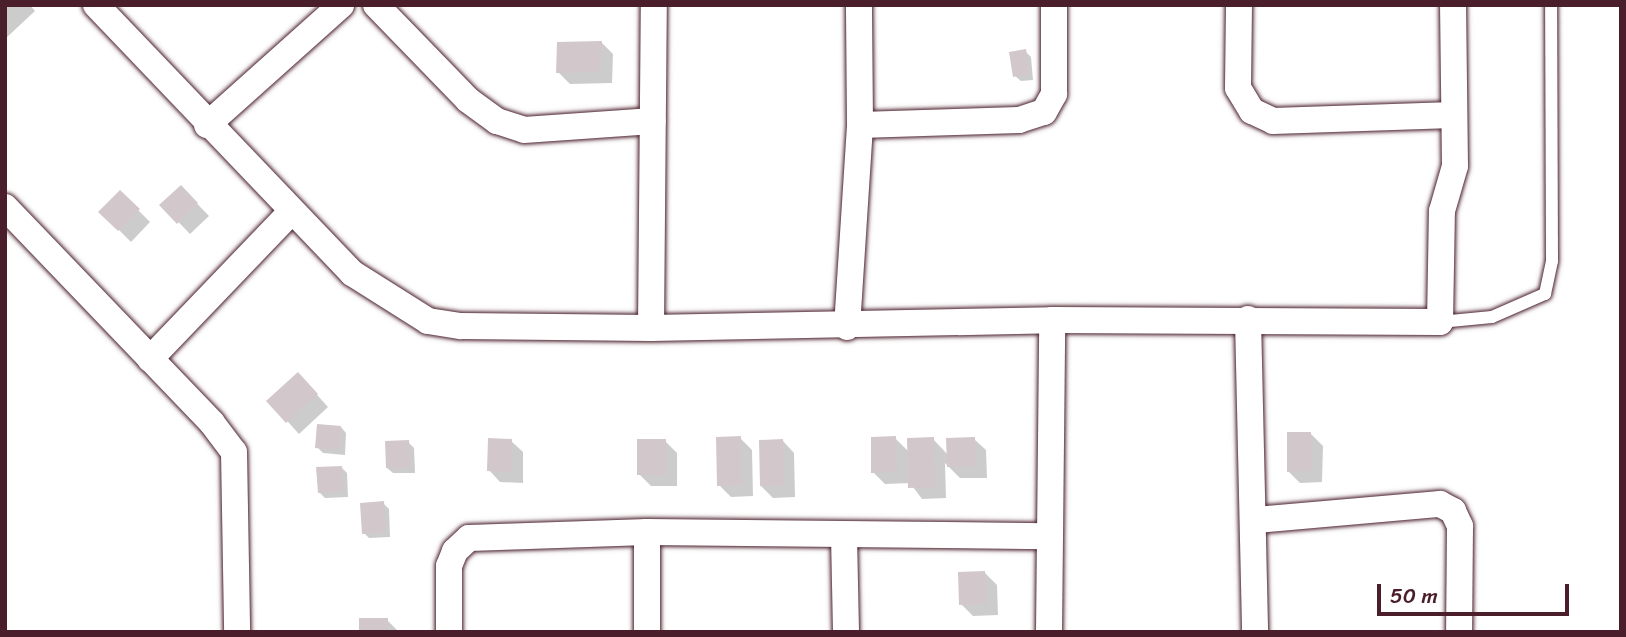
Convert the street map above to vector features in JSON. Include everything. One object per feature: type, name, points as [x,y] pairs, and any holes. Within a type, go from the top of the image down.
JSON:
[{"type":"street","points":[[96,5],[352,273],[428,321],[461,326],[652,328],[846,327],[1052,320],[1440,322],[1442,211],[1455,166],[1453,5]]},
{"type":"street","points":[[208,125],[341,5]]},
{"type":"street","points":[[376,5],[468,100],[497,121],[524,130],[653,121]]},
{"type":"street","points":[[652,328],[654,5]]},
{"type":"street","points":[[846,327],[860,125],[859,5]]},
{"type":"street","points":[[860,125],[1019,120],[1044,112],[1054,94],[1054,5]]},
{"type":"street","points":[[1239,5],[1238,88],[1252,111],[1273,121],[1453,115]]},
{"type":"street","points":[[5,207],[150,359],[234,452],[237,632]]},
{"type":"street","points":[[150,359],[291,212]]},
{"type":"street","points":[[1248,319],[1256,520],[1255,632]]},
{"type":"street","points":[[1049,632],[1052,320]]},
{"type":"street","points":[[1256,520],[1440,505],[1446,508],[1460,526],[1460,632]]},
{"type":"street","points":[[449,632],[449,566],[455,551],[469,538],[647,532],[1048,536]]},
{"type":"street","points":[[647,532],[647,632]]},
{"type":"street","points":[[844,536],[846,632]]},
{"type":"lane","points":[[1440,322],[1492,317],[1545,294],[1552,261],[1551,5]]},
{"type":"building","points":[[602,41],[600,72],[556,73],[557,42]]},
{"type":"building","points":[[1026,49],[1029,74],[1013,77],[1009,52]]},
{"type":"building","points":[[181,185],[198,203],[177,224],[159,205]]},
{"type":"building","points":[[120,190],[140,209],[118,231],[98,212]]},
{"type":"building","points":[[298,372],[318,394],[286,423],[266,401]]},
{"type":"building","points":[[317,424],[341,426],[339,450],[315,448]]},
{"type":"building","points":[[1287,432],[1311,432],[1311,471],[1287,472]]},
{"type":"building","points":[[741,436],[742,485],[717,486],[716,437]]},
{"type":"building","points":[[896,436],[897,472],[871,473],[871,437]]},
{"type":"building","points":[[934,437],[935,487],[908,488],[907,438]]},
{"type":"building","points":[[975,437],[975,467],[947,467],[946,438]]},
{"type":"building","points":[[488,438],[512,439],[511,472],[487,471]]},
{"type":"building","points":[[637,439],[666,439],[666,475],[637,475]]},
{"type":"building","points":[[783,439],[784,486],[760,486],[759,440]]},
{"type":"building","points":[[409,440],[410,468],[386,468],[385,441]]},
{"type":"building","points":[[342,466],[343,491],[318,493],[316,467]]},
{"type":"building","points":[[384,501],[386,532],[362,534],[360,503]]},
{"type":"building","points":[[985,571],[987,604],[959,605],[958,572]]},
{"type":"building","points":[[359,618],[388,618],[388,632],[359,632]]}]
